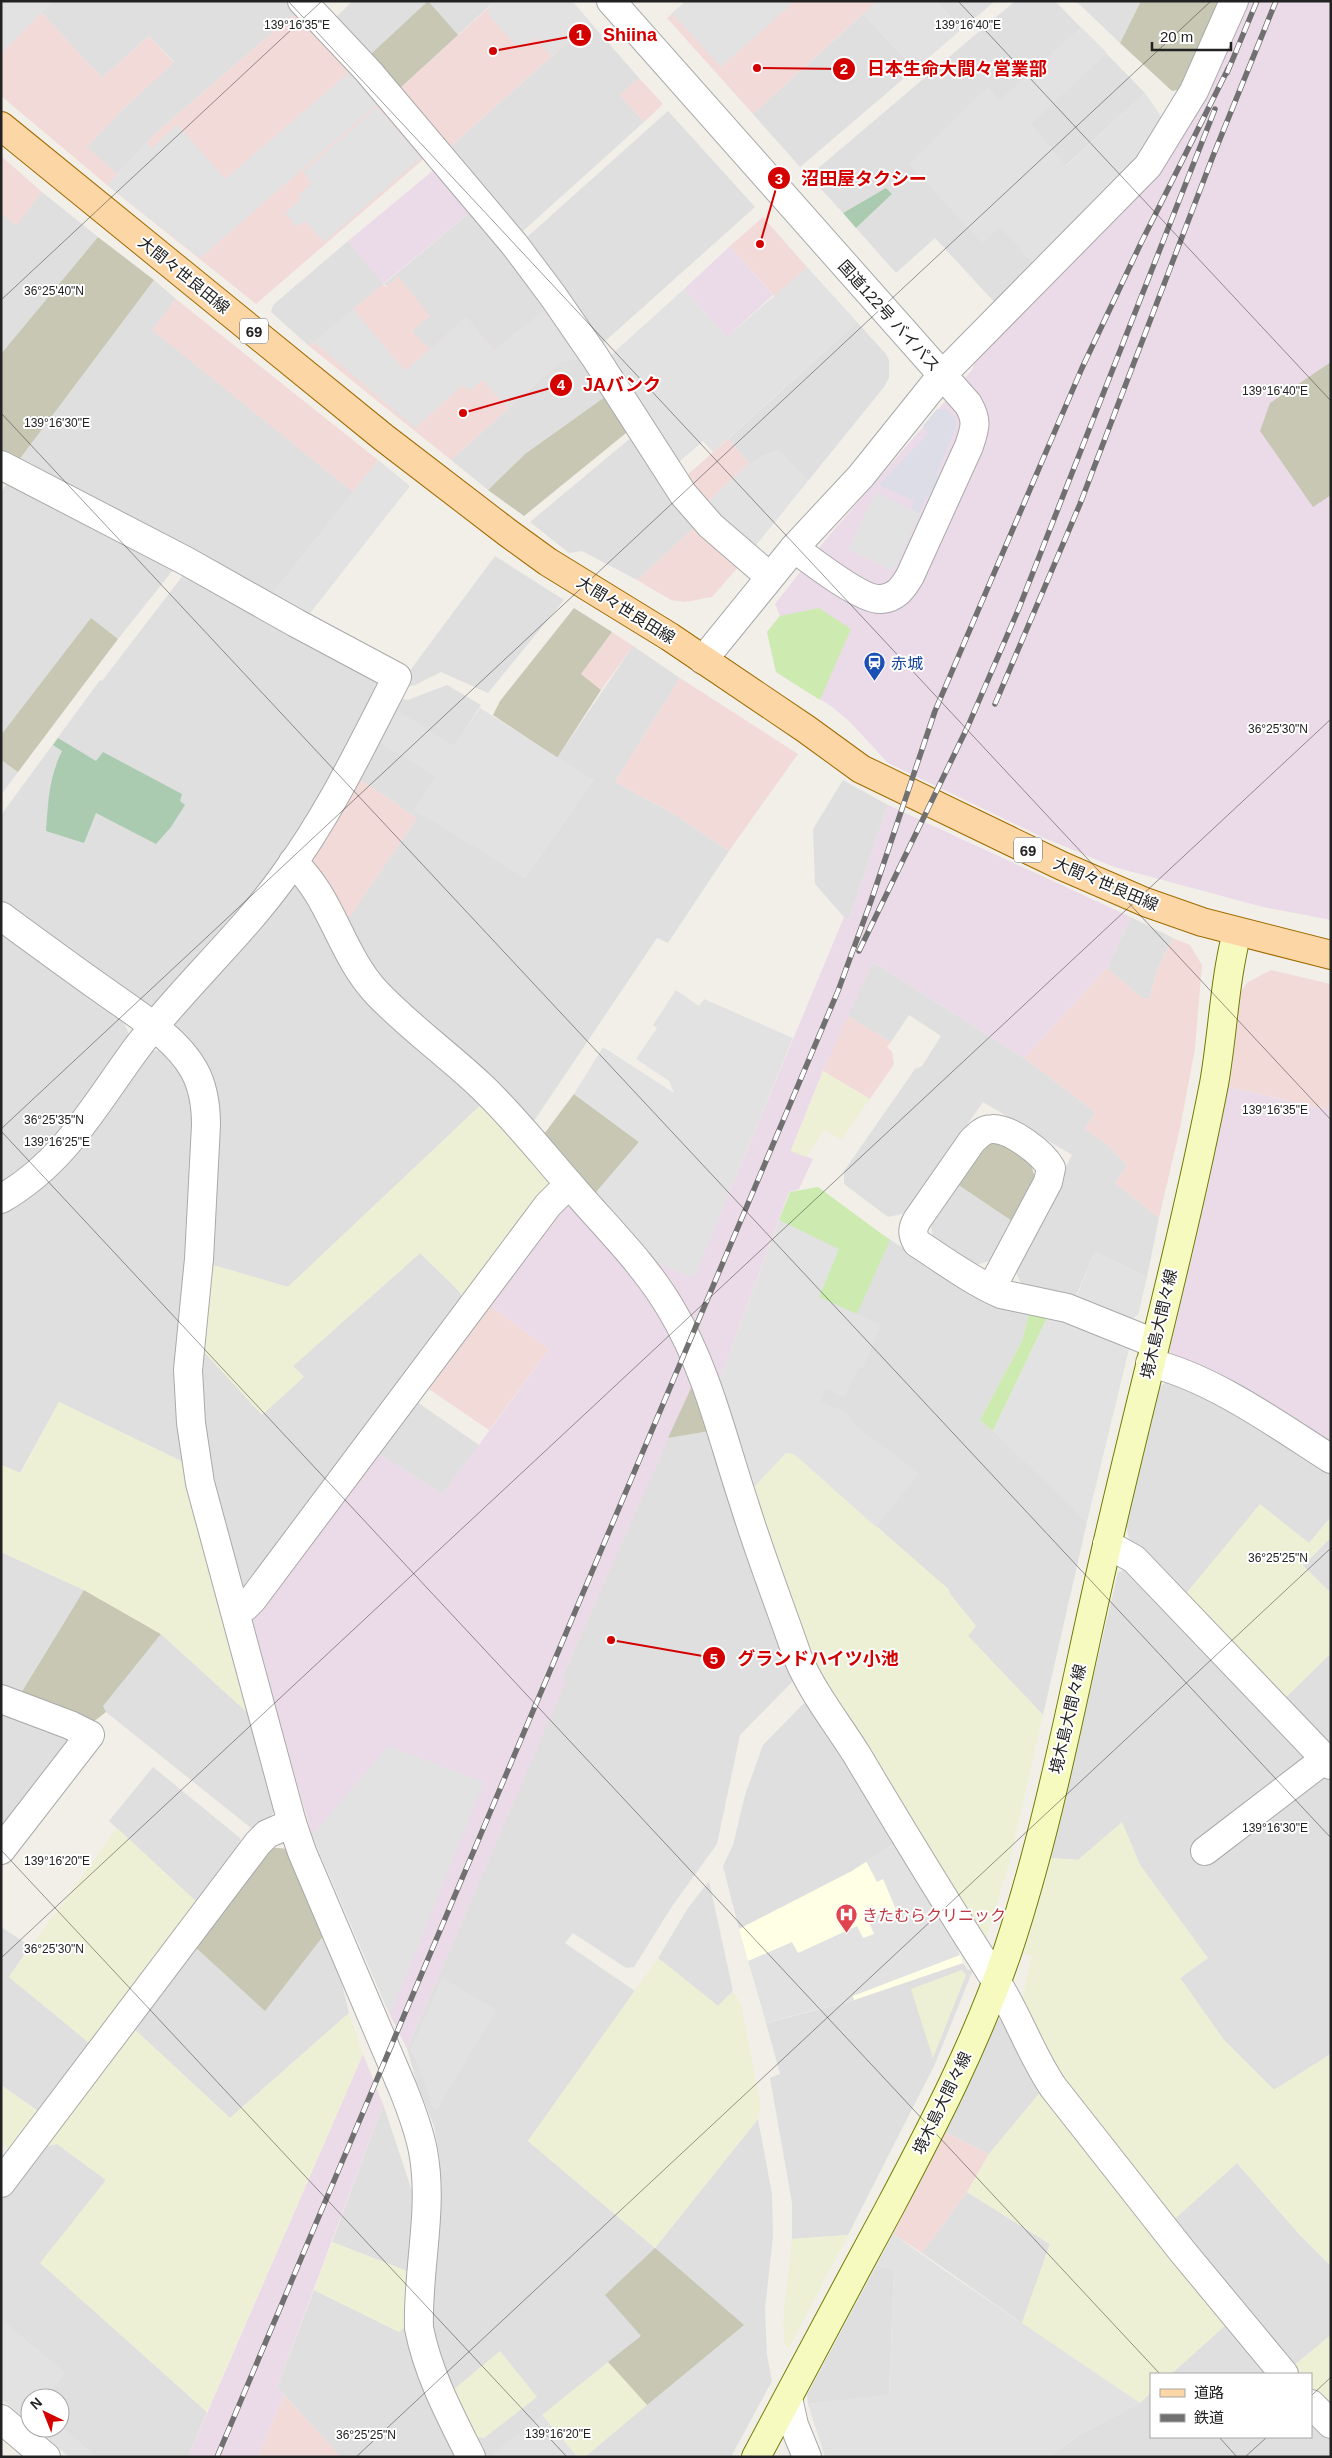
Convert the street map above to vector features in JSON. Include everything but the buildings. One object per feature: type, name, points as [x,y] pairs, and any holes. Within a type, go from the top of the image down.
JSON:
[{"type":"main road","name":"大間々世良田線","points":[[1,126],[383,437],[508,533],[548,562],[703,660],[806,729],[860,769],[1062,866],[1145,902],[1237,932],[1331,955]]},
{"type":"main road","name":"境木島大間々線","points":[[756,2457],[935,2119],[962,2064],[997,1982],[1017,1919],[1039,1840],[1214,1084],[1226,982],[1237,932]]},
{"type":"street","points":[[302,1],[380,84],[514,244],[554,296],[595,357],[682,494],[711,526],[770,577]]},
{"type":"street","name":"国道122号 バイパス","points":[[611,1],[942,375],[861,476],[794,548],[703,660]]},
{"type":"street","points":[[794,548],[818,567],[869,596],[880,600],[892,596],[901,590],[910,576],[974,430],[975,416],[968,404],[942,375],[1148,166],[1194,91],[1234,1]]},
{"type":"street","points":[[1,465],[186,560],[296,624],[397,677],[377,712],[354,762],[293,862],[269,895],[137,1048],[87,1120],[62,1151],[36,1176],[1,1199]]},
{"type":"street","points":[[293,862],[312,881],[356,964],[375,991],[408,1023],[483,1088],[650,1278],[681,1327],[703,1375],[723,1432],[743,1502],[802,1669],[951,1912],[997,1982],[1011,2006],[1038,2065],[1053,2087],[1182,2251],[1283,2373]]},
{"type":"street","points":[[1,916],[155,1028],[194,1069],[206,1104],[199,1259],[188,1370],[191,1423],[200,1483],[292,1822],[302,1852],[403,2089],[417,2127],[423,2152],[425,2193],[419,2328],[422,2344],[438,2387],[471,2457]]},
{"type":"street","points":[[991,1290],[1048,1182],[1051,1168],[1041,1153],[1006,1132],[990,1128],[972,1141],[913,1227],[913,1236],[917,1243],[970,1279],[991,1290],[1022,1299],[1067,1308],[1152,1353],[1173,1368],[1222,1393],[1331,1459]]},
{"type":"street","points":[[235,1611],[245,1607],[252,1600],[548,1205],[569,1184]]},
{"type":"street","points":[[1107,1544],[1134,1559],[1328,1762],[1205,1851]]},
{"type":"street","points":[[1,1699],[70,1724],[90,1735],[1,1850]]},
{"type":"street","points":[[1,2183],[258,1843],[268,1834],[292,1822]]},
{"type":"street","points":[[788,2398],[794,2425],[807,2457]]},
{"type":"street","points":[[1312,2405],[1331,2424]]},
{"type":"street","points":[[1,2419],[46,2457]]},
{"type":"shaded area","points":[[1,1],[53,1],[1,54]]},
{"type":"shaded area","points":[[53,1],[292,1],[300,9],[157,132],[117,174],[86,147],[125,107],[174,62],[149,36],[102,78],[41,12]]},
{"type":"shaded area","points":[[353,1],[495,1],[400,88],[335,18]]},
{"type":"shaded area","points":[[428,1],[458,35],[400,88],[370,55]]},
{"type":"shaded area","points":[[495,1],[572,1],[590,22],[551,56],[535,37],[520,50],[488,14],[490,6]]},
{"type":"shaded area","points":[[496,1],[572,1],[590,22],[450,147],[400,88]]},
{"type":"shaded area","points":[[686,1],[877,1],[753,114],[667,18]]},
{"type":"shaded area","points":[[686,1],[795,1],[721,67],[672,13]]},
{"type":"shaded area","points":[[877,1],[936,1],[962,29],[915,69],[863,14]]},
{"type":"shaded area","points":[[936,1],[995,1],[962,29]]},
{"type":"shaded area","points":[[1015,1],[1055,1],[1145,93],[1000,226],[1037,267],[998,306],[935,238],[896,273],[856,228],[892,194],[886,188],[843,213],[809,176]]},
{"type":"shaded area","points":[[1076,1],[1141,1],[1120,43]]},
{"type":"shaded area","points":[[1141,1],[1218,1],[1224,5],[1183,89],[1172,91],[1120,43]]},
{"type":"shaded area","points":[[1242,1],[1331,1],[1331,920],[1263,907],[1114,867],[1042,837],[888,763],[850,722],[831,706],[776,672],[767,632],[780,616],[775,604],[827,538],[972,370],[974,364],[1010,322],[1055,276]]},
{"type":"shaded area","points":[[300,9],[426,157],[256,304],[107,185],[1,96],[1,54],[41,12],[102,78],[149,36],[174,63],[125,107],[87,147],[117,174],[157,132]]},
{"type":"shaded area","points":[[863,14],[915,69],[800,167],[753,114]]},
{"type":"shaded area","points":[[590,22],[639,78],[620,95],[644,122],[522,232],[450,147]]},
{"type":"shaded area","points":[[1081,27],[1107,53],[1031,124],[1066,166],[1145,93],[1161,116],[1162,126],[1132,172],[1037,267],[1000,227],[982,243],[909,164],[988,87],[1000,100]]},
{"type":"shaded area","points":[[352,70],[380,102],[200,258],[107,185],[146,143],[152,148],[177,124],[225,179]]},
{"type":"shaded area","points":[[639,78],[663,104],[644,122],[620,95]]},
{"type":"shaded area","points":[[377,107],[421,158],[324,242],[305,221],[297,227],[285,213],[301,199],[298,195],[312,183],[303,172]]},
{"type":"shaded area","points":[[668,111],[755,207],[603,343],[526,238]]},
{"type":"shaded area","points":[[1,156],[42,192],[16,226],[1,213]]},
{"type":"shaded area","points":[[435,169],[474,209],[383,284],[348,241]]},
{"type":"shaded area","points":[[886,188],[892,194],[856,228],[843,213]]},
{"type":"shaded area","points":[[42,192],[98,237],[1,354],[1,213],[16,225]]},
{"type":"shaded area","points":[[474,209],[550,306],[494,351],[429,350],[411,330],[430,316],[384,284]]},
{"type":"shaded area","points":[[763,217],[807,267],[775,297],[730,246]]},
{"type":"shaded area","points":[[98,237],[154,280],[16,464],[1,453],[1,354]]},
{"type":"shaded area","points":[[348,241],[384,284],[309,346],[271,312],[273,305]]},
{"type":"shaded area","points":[[730,246],[773,295],[727,337],[684,289]]},
{"type":"shaded area","points":[[807,267],[857,322],[713,452],[703,441],[678,463],[610,356],[684,289],[727,337]]},
{"type":"shaded area","points":[[398,276],[430,316],[412,331],[429,349],[467,317],[495,351],[550,306],[588,357],[560,362],[451,460],[309,346],[383,284],[386,287]]},
{"type":"shaded area","points":[[154,280],[176,299],[153,330],[353,492],[270,597],[16,464]]},
{"type":"shaded area","points":[[176,299],[378,460],[353,492],[152,330]]},
{"type":"shaded area","points":[[353,309],[405,371],[467,317],[494,351],[544,311],[580,359],[560,362],[508,408],[482,380],[470,391],[463,385],[415,428],[314,342]]},
{"type":"shaded area","points":[[857,322],[886,354],[889,360],[889,378],[884,387],[808,481],[779,451],[762,456],[751,465],[728,439]]},
{"type":"shaded area","points":[[588,357],[609,394],[525,454],[488,490],[451,460],[560,362]]},
{"type":"shaded area","points":[[1331,362],[1331,495],[1313,507],[1260,431],[1270,403]]},
{"type":"shaded area","points":[[609,394],[631,429],[524,516],[488,490],[525,454]]},
{"type":"shaded area","points":[[937,409],[948,410],[955,418],[956,427],[936,475],[940,477],[932,496],[927,495],[920,514],[911,509],[914,501],[879,485],[928,434],[923,426]]},
{"type":"shaded area","points":[[633,436],[696,526],[637,580],[582,551],[569,553],[530,522]]},
{"type":"shaded area","points":[[728,439],[749,463],[707,503],[685,477]]},
{"type":"shaded area","points":[[779,451],[808,481],[753,549],[707,503],[749,463],[751,465],[762,456]]},
{"type":"shaded area","points":[[378,460],[410,486],[307,617],[270,597]]},
{"type":"shaded area","points":[[12,482],[177,565],[118,639],[91,619],[1,735],[1,492],[7,484]]},
{"type":"shaded area","points":[[876,492],[920,514],[893,571],[848,549]]},
{"type":"shaded area","points":[[696,526],[740,565],[712,597],[685,602],[671,600],[637,580]]},
{"type":"shaded area","points":[[495,556],[564,600],[488,693],[441,672],[415,685],[405,687],[403,680]]},
{"type":"shaded area","points":[[187,570],[383,685],[286,859],[161,1006],[146,1008],[1,904],[1,815],[100,680],[102,681]]},
{"type":"shaded area","points":[[574,608],[612,632],[581,674],[601,690],[557,758],[493,715],[500,701]]},
{"type":"shaded area","points":[[91,618],[118,639],[18,772],[1,760],[1,735]]},
{"type":"shaded area","points":[[612,632],[633,646],[601,690],[581,674]]},
{"type":"shaded area","points":[[633,646],[680,678],[615,782],[674,814],[729,851],[668,943],[657,938],[532,1124],[383,986],[344,925],[417,818],[352,774],[393,697],[408,700],[447,685],[481,705],[435,776],[493,857],[525,878],[593,780],[557,758]]},
{"type":"shaded area","points":[[680,678],[798,754],[729,851],[674,814],[615,782]]},
{"type":"shaded area","points":[[389,705],[454,746],[480,708],[593,780],[525,878],[414,810],[435,776],[372,738]]},
{"type":"shaded area","points":[[58,738],[96,761],[103,752],[182,794],[180,801],[185,805],[171,827],[156,844],[96,813],[84,843],[46,831],[52,780],[62,751],[53,745]]},
{"type":"shaded area","points":[[1,760],[18,772],[1,795]]},
{"type":"shaded area","points":[[352,774],[417,818],[344,925],[306,851]]},
{"type":"shaded area","points":[[843,780],[888,805],[849,919],[844,917],[815,884],[813,829]]},
{"type":"shaded area","points":[[888,805],[1131,917],[1107,968],[1024,1058],[873,962],[823,1071],[791,1150],[813,1159],[799,1189],[789,1192],[720,1379],[707,1349],[671,1280],[653,1261],[694,1277],[844,917],[849,919]]},
{"type":"shaded area","points":[[290,878],[484,1102],[288,1287],[209,1264],[216,1167],[172,1022]]},
{"type":"shaded area","points":[[1131,917],[1173,938],[1157,970],[1149,1000],[1141,997],[1107,968]]},
{"type":"shaded area","points":[[1,929],[122,1018],[130,1037],[51,1147],[1,1185]]},
{"type":"shaded area","points":[[1173,938],[1190,945],[1202,965],[1195,1049],[1180,1128],[1159,1218],[1115,1183],[1127,1166],[1109,1146],[1085,1129],[1095,1112],[1024,1058],[1107,968],[1141,997],[1149,1000],[1157,970]]},
{"type":"shaded area","points":[[873,962],[1024,1058],[1095,1112],[1085,1129],[1109,1146],[1127,1166],[1115,1183],[1159,1218],[1147,1277],[1095,1252],[1074,1300],[1023,1287],[1014,1269],[1072,1155],[983,1102],[906,1213],[888,1217],[844,1184],[844,1171],[915,1069],[922,1066],[941,1036],[909,1015],[891,1042],[847,1016]]},
{"type":"shaded area","points":[[1271,970],[1331,984],[1331,1110],[1228,1087],[1241,991],[1248,982]]},
{"type":"shaded area","points":[[676,990],[699,1006],[704,999],[793,1038],[694,1278],[653,1261],[593,1196],[639,1142],[574,1094],[603,1047],[674,1093],[669,1081],[636,1059],[657,1028],[653,1025]]},
{"type":"shaded area","points":[[847,1016],[891,1042],[887,1047],[892,1052],[894,1064],[870,1099],[823,1071]]},
{"type":"shaded area","points":[[164,1050],[178,1063],[196,1107],[188,1255],[176,1353],[176,1394],[183,1462],[59,1402],[20,1473],[1,1465],[1,1211],[110,1109],[152,1051]]},
{"type":"shaded area","points":[[823,1071],[870,1099],[841,1140],[825,1129],[806,1157],[791,1151]]},
{"type":"shaded area","points":[[1228,1087],[1331,1110],[1331,1448],[1168,1356]]},
{"type":"shaded area","points":[[574,1094],[639,1142],[593,1196],[541,1138]]},
{"type":"shaded area","points":[[484,1102],[550,1174],[550,1191],[463,1298],[460,1292],[420,1253],[293,1366],[304,1377],[262,1415],[204,1352],[198,1357],[209,1264],[288,1287]]},
{"type":"shaded area","points":[[1001,1139],[1029,1157],[1035,1178],[1012,1221],[954,1182],[980,1144]]},
{"type":"shaded area","points":[[954,1182],[1012,1221],[993,1260],[972,1266],[933,1239],[930,1220]]},
{"type":"shaded area","points":[[574,1206],[658,1306],[671,1340],[674,1341],[694,1382],[561,1679],[566,1681],[407,2049],[390,2015],[312,1835],[249,1617],[375,1452],[443,1494],[549,1349],[485,1302],[557,1208]]},
{"type":"shaded area","points":[[853,1215],[991,1306],[1029,1314],[1022,1341],[980,1420],[1006,1442],[1087,1522],[1043,1715],[968,1636],[948,1589],[794,1454]]},
{"type":"shaded area","points":[[779,1220],[839,1249],[819,1297],[881,1325],[863,1368],[859,1367],[844,1397],[826,1390],[821,1402],[844,1411],[856,1426],[919,1473],[876,1527],[794,1454],[786,1453],[755,1486],[747,1487],[735,1427],[720,1379]]},
{"type":"shaded area","points":[[1095,1252],[1147,1277],[1138,1315],[1128,1321],[1075,1300]]},
{"type":"shaded area","points":[[420,1253],[460,1292],[463,1298],[245,1592],[239,1590],[211,1494],[198,1357],[204,1352],[304,1377],[293,1366]]},
{"type":"shaded area","points":[[485,1302],[549,1349],[489,1430],[430,1390],[427,1381]]},
{"type":"shaded area","points":[[1048,1316],[1060,1318],[1129,1349],[1087,1522],[993,1431]]},
{"type":"shaded area","points":[[1169,1380],[1219,1403],[1331,1469],[1331,1517],[1309,1543],[1184,1596],[1129,1539],[1126,1526],[1158,1388]]},
{"type":"shaded area","points":[[694,1382],[710,1431],[668,1438],[692,1386]]},
{"type":"shaded area","points":[[59,1402],[183,1462],[249,1714],[161,1634],[84,1590],[1,1552],[1,1465],[21,1473]]},
{"type":"shaded area","points":[[417,1402],[479,1445],[443,1494],[375,1452]]},
{"type":"shaded area","points":[[710,1431],[796,1678],[740,1735],[717,1844],[673,1905],[634,1967],[626,1968],[573,1933],[565,1943],[635,1991],[528,2141],[655,2248],[758,2119],[772,2194],[773,2236],[765,2309],[767,2355],[772,2381],[731,2457],[484,2457],[445,2376],[429,2313],[439,2203],[440,2160],[434,2126],[417,2083],[407,2049],[565,1681],[561,1679],[668,1438]]},
{"type":"shaded area","points":[[786,1453],[794,1454],[948,1589],[976,1626],[968,1636],[1043,1715],[1009,1864],[985,1941],[824,1687],[747,1487],[755,1486]]},
{"type":"shaded area","points":[[1260,1504],[1309,1543],[1331,1517],[1331,1537],[1303,1566],[1331,1593],[1331,1653],[1283,1700],[1184,1596]]},
{"type":"shaded area","points":[[1331,1537],[1331,1593],[1303,1566]]},
{"type":"shaded area","points":[[1,1552],[84,1590],[18,1698],[1,1692]]},
{"type":"shaded area","points":[[1128,1569],[1331,1781],[1331,2054],[1274,2090],[1223,2039],[1180,1978],[1207,1958],[1140,1865],[1122,1823],[1078,1860],[1051,1858],[1118,1572]]},
{"type":"shaded area","points":[[84,1590],[161,1634],[103,1706],[106,1712],[88,1726],[18,1698]]},
{"type":"shaded area","points":[[161,1634],[249,1714],[277,1808],[263,1826],[251,1828],[106,1712],[102,1706]]},
{"type":"shaded area","points":[[1331,1653],[1331,1750],[1283,1700]]},
{"type":"shaded area","points":[[810,1697],[897,1842],[852,1871],[739,1929],[723,1866],[733,1845],[745,1795],[763,1745]]},
{"type":"shaded area","points":[[1,1707],[66,1731],[71,1746],[1,1839]]},
{"type":"shaded area","points":[[388,1746],[484,1782],[390,2015],[312,1835]]},
{"type":"shaded area","points":[[153,1767],[240,1838],[242,1848],[200,1905],[109,1821]]},
{"type":"shaded area","points":[[1122,1822],[1140,1865],[1208,1958],[1180,1978],[1223,2039],[1274,2090],[1331,2054],[1331,2266],[1300,2235],[1237,2163],[1172,2221],[1060,2079],[1021,2004],[1032,1956],[1024,1953],[1051,1858],[1078,1860]]},
{"type":"shaded area","points":[[117,1828],[200,1905],[93,2046],[9,1977]]},
{"type":"shaded area","name":"きたむらクリニック","points":[[897,1842],[955,1939],[963,1963],[854,2000],[766,2023],[739,1929],[852,1871]]},
{"type":"shaded area","name":"きたむらクリニック","points":[[897,1842],[955,1939],[960,1955],[853,1996],[854,2000],[766,2023],[748,1961],[792,1942],[798,1953],[857,1926],[863,1938],[874,1934],[868,1920],[886,1911],[889,1917],[897,1912],[883,1879],[877,1882],[866,1861]]},
{"type":"shaded area","points":[[267,1847],[289,1849],[324,1935],[265,2011],[193,1945]]},
{"type":"shaded area","points":[[709,1881],[733,1991],[718,2006],[658,1958],[688,1908]]},
{"type":"shaded area","points":[[1,1927],[30,1946],[9,1977],[93,2046],[42,2114],[1,2085]]},
{"type":"shaded area","points":[[324,1935],[340,1976],[349,2013],[230,2118],[132,2027],[193,1945]]},
{"type":"shaded area","points":[[658,1958],[718,2006],[733,1991],[741,2004],[761,2106],[758,2119],[655,2248],[528,2141]]},
{"type":"shaded area","points":[[963,1963],[968,1970],[973,1970],[935,2064],[848,2235],[792,2239],[792,2203],[770,2078],[780,2074],[766,2023],[854,2000]]},
{"type":"shaded area","points":[[962,1970],[966,1975],[933,2058],[911,1989]]},
{"type":"shaded area","points":[[442,1978],[497,2010],[437,2110],[432,2107],[424,2080],[410,2050]]},
{"type":"shaded area","points":[[349,2013],[363,2054],[207,2412],[40,2263],[106,2180],[57,2144],[41,2147],[132,2027],[230,2118]]},
{"type":"shaded area","points":[[998,2019],[1008,2021],[1044,2088],[989,2154],[945,2132]]},
{"type":"shaded area","points":[[363,2054],[383,2104],[277,2387],[284,2395],[258,2457],[188,2457]]},
{"type":"shaded area","points":[[1,2085],[42,2114],[13,2153],[1,2142]]},
{"type":"shaded area","points":[[1044,2088],[1229,2322],[1172,2373],[1150,2373],[1150,2393],[1140,2403],[1022,2323],[1050,2244],[967,2192],[989,2154]]},
{"type":"shaded area","points":[[383,2104],[413,2194],[412,2273],[332,2242]]},
{"type":"shaded area","points":[[945,2132],[989,2154],[967,2192],[922,2253],[893,2234]]},
{"type":"shaded area","points":[[57,2144],[106,2180],[41,2263],[207,2412],[188,2457],[96,2457],[70,2435],[70,2388],[52,2388],[65,2373],[1,2320],[1,2197],[41,2147]]},
{"type":"shaded area","points":[[1237,2163],[1300,2235],[1331,2266],[1331,2335],[1291,2368],[1172,2221]]},
{"type":"shaded area","points":[[967,2192],[1050,2244],[1022,2323],[922,2253]]},
{"type":"shaded area","points":[[893,2234],[1140,2403],[1079,2435],[1049,2457],[825,2457],[808,2404],[889,2394],[894,2271],[886,2266],[874,2270]]},
{"type":"shaded area","points":[[848,2235],[790,2346],[787,2348],[784,2341],[783,2321],[792,2239]]},
{"type":"shaded area","points":[[332,2242],[412,2273],[407,2325],[399,2332],[314,2290]]},
{"type":"shaded area","points":[[655,2248],[744,2325],[647,2405],[608,2362],[641,2336],[605,2295]]},
{"type":"shaded area","points":[[886,2266],[894,2271],[889,2395],[808,2404],[807,2395],[874,2270]]},
{"type":"shaded area","points":[[314,2290],[399,2332],[407,2325],[457,2457],[341,2457],[277,2387]]},
{"type":"shaded area","points":[[1,2320],[65,2373],[52,2388],[20,2388],[20,2414],[1,2399]]},
{"type":"shaded area","points":[[1229,2322],[1270,2373],[1172,2373]]},
{"type":"shaded area","points":[[1331,2335],[1331,2410],[1312,2390],[1312,2373],[1296,2373],[1291,2368]]},
{"type":"shaded area","points":[[500,2351],[537,2397],[484,2438],[475,2437],[452,2391]]},
{"type":"shaded area","points":[[608,2362],[647,2405],[585,2457],[577,2457],[542,2415]]},
{"type":"shaded area","points":[[1150,2393],[1150,2438],[1312,2438],[1312,2420],[1331,2439],[1331,2457],[1049,2457],[1079,2435],[1140,2403]]},
{"type":"shaded area","points":[[284,2395],[322,2436],[341,2457],[258,2457]]},
{"type":"shaded area","points":[[542,2415],[577,2457],[492,2457],[494,2453]]},
{"type":"shaded area","points":[[70,2435],[96,2457],[69,2457],[48,2438],[70,2438]]},
{"type":"green space","points":[[819,608],[851,629],[820,700],[776,672],[767,632],[780,616]]},
{"type":"green space","points":[[818,1187],[890,1240],[857,1314],[818,1297],[779,1220],[790,1192]]},
{"type":"green space","points":[[1029,1314],[1048,1316],[993,1431],[980,1420],[1022,1341]]},
{"type":"railway","points":[[1227,73],[1257,1]]},
{"type":"railway","points":[[995,704],[1080,504],[1213,156],[1276,1]]},
{"type":"railway","points":[[217,2457],[838,991],[871,901],[935,711],[1082,368],[1141,243],[1229,67]]},
{"type":"railway","points":[[859,951],[968,726],[1019,608],[1215,109]]},
{"type":"place","name":"Shiina","points":[[493,51]]},
{"type":"place","name":"日本生命大間々営業部","points":[[757,68]]},
{"type":"place","name":"沼田屋タクシー","points":[[760,244]]},
{"type":"place","name":"JAバンク","points":[[463,413]]},
{"type":"place","name":"赤城","points":[[875,682]]},
{"type":"place","name":"グランドハイツ小池","points":[[611,1640]]},
{"type":"place","name":"きたむらクリニック","points":[[846,1934]]}]
